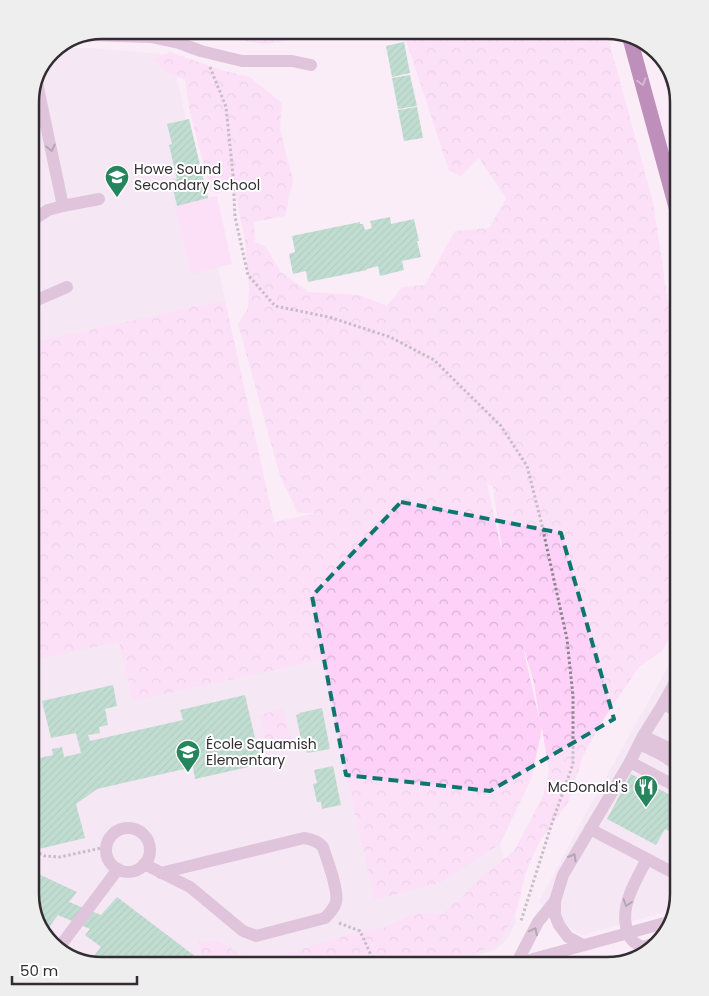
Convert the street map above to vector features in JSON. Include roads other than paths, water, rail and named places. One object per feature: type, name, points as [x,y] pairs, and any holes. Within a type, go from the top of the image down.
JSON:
[{"type":"highway","points":[[632,44],[670,185]]},
{"type":"street","points":[[163,39],[242,61],[292,61],[311,64]]},
{"type":"street","points":[[40,95],[63,206]]},
{"type":"street","points":[[39,216],[48,210],[99,199]]},
{"type":"street","points":[[39,299],[66,287]]},
{"type":"street","points":[[583,945],[568,937],[555,915],[555,901],[563,875],[670,691]]},
{"type":"street","points":[[663,704],[670,708]]},
{"type":"street","points":[[641,740],[670,750]]},
{"type":"street","points":[[641,740],[670,759]]},
{"type":"street","points":[[630,762],[670,783]]},
{"type":"street","points":[[123,828],[130,828],[142,833],[146,838],[150,851],[144,864],[132,871],[118,869],[112,865],[106,854],[106,847],[112,835],[123,828]]},
{"type":"street","points":[[590,829],[670,871]]},
{"type":"street","points":[[144,864],[161,873],[190,887],[243,931],[256,936],[325,918],[332,911],[336,901],[336,892],[323,847],[319,842],[312,839],[304,838],[161,873]]},
{"type":"street","points":[[642,947],[632,941],[628,933],[624,913],[626,904],[647,859]]},
{"type":"street","points":[[62,943],[118,869]]},
{"type":"street","points":[[518,957],[538,922],[555,901]]},
{"type":"street","points":[[541,957],[663,923]]},
{"type":"place","name":"Howe Sound Secondary School","points":[[117,198]]},
{"type":"place","name":"École Squamish Elementary","points":[[188,773]]},
{"type":"place","name":"McDonald's","points":[[646,808]]}]
